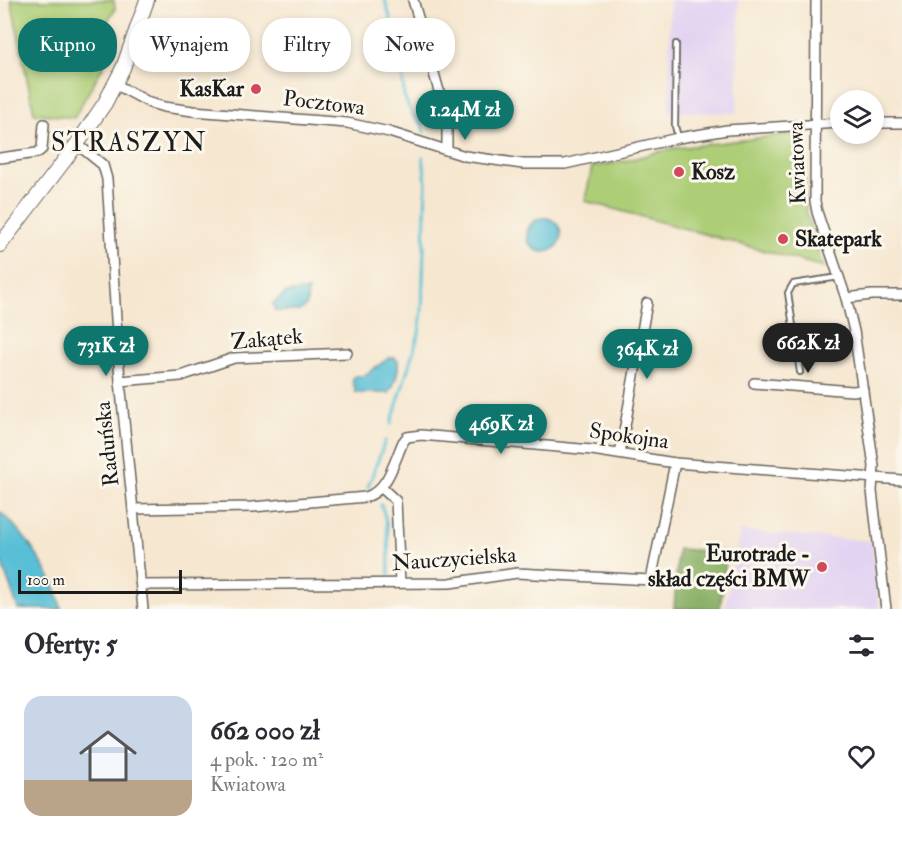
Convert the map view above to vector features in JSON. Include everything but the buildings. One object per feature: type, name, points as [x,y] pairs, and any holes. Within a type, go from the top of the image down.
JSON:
[{"type":"main road","points":[[0,245],[77,144],[115,84],[132,46],[147,0]]},
{"type":"street","points":[[413,0],[447,119],[447,150]]},
{"type":"street","name":"Kwiatowa","points":[[816,0],[814,190],[817,212],[846,298],[854,331],[874,466],[872,491],[886,609]]},
{"type":"street","name":"Pocztowa","points":[[115,84],[163,110],[347,123],[389,132],[465,156],[503,162],[565,164],[678,138],[727,130],[830,123]]},
{"type":"street","points":[[884,123],[902,123]]},
{"type":"street","points":[[0,158],[37,153],[42,149],[44,124]]},
{"type":"street","name":"Raduńska","points":[[77,144],[103,165],[107,179],[120,381],[143,609]]},
{"type":"street","points":[[846,298],[902,295]]},
{"type":"street","points":[[620,454],[647,303]]},
{"type":"street","name":"Zakątek","points":[[120,381],[181,376],[234,358],[347,353]]},
{"type":"street","points":[[754,383],[863,390]]},
{"type":"street","name":"Spokojna","points":[[382,488],[403,442],[414,435],[620,454],[675,463],[902,480]]},
{"type":"street","name":"Nauczycielska","points":[[141,585],[450,583],[517,573],[651,580],[675,463]]},
{"type":"street","points":[[133,509],[253,507],[366,497],[374,495],[382,488],[396,501],[400,583]]},
{"type":"lane","points":[[676,44],[675,126],[678,138]]},
{"type":"lane","points":[[800,372],[788,293],[793,284],[839,277]]},
{"type":"shaded area","points":[[670,0],[739,0],[737,113],[669,112]]},
{"type":"shaded area","points":[[740,531],[872,541],[879,609],[725,609]]},
{"type":"green space","points":[[11,0],[114,0],[115,9],[109,18],[18,18],[18,34]]},
{"type":"green space","points":[[26,72],[100,72],[74,118],[34,113]]},
{"type":"green space","points":[[791,134],[805,141],[806,212],[823,267],[585,201],[592,167],[669,149]]},
{"type":"green space","points":[[678,549],[727,552],[720,609],[674,609]]},
{"type":"water","points":[[544,218],[556,223],[561,235],[556,247],[544,252],[532,247],[527,235],[532,223]]},
{"type":"water","points":[[308,290],[307,305],[300,311],[275,311],[273,303],[286,293]]},
{"type":"water","points":[[389,358],[395,358],[398,365],[394,385],[389,393],[356,393],[352,380],[355,376],[363,376]]},
{"type":"water","points":[[0,512],[18,530],[38,556],[53,584],[61,609],[18,609],[0,558]]},
{"type":"waterway","points":[[385,0],[401,54],[404,96],[412,114],[422,124],[424,132]]},
{"type":"waterway","points":[[391,424],[419,333],[422,311],[426,184],[423,157]]},
{"type":"waterway","points":[[368,487],[385,441]]},
{"type":"waterway","points":[[381,505],[387,530],[389,574]]},
{"type":"place","name":"KasKar","points":[[256,89]]},
{"type":"place","name":"Kosz","points":[[679,172]]},
{"type":"place","name":"Skatepark","points":[[783,239]]},
{"type":"place","name":"Eurotrade - skład części BMW","points":[[822,567]]},
{"type":"district","name":"STRASZYN","points":[[129,143]]}]
